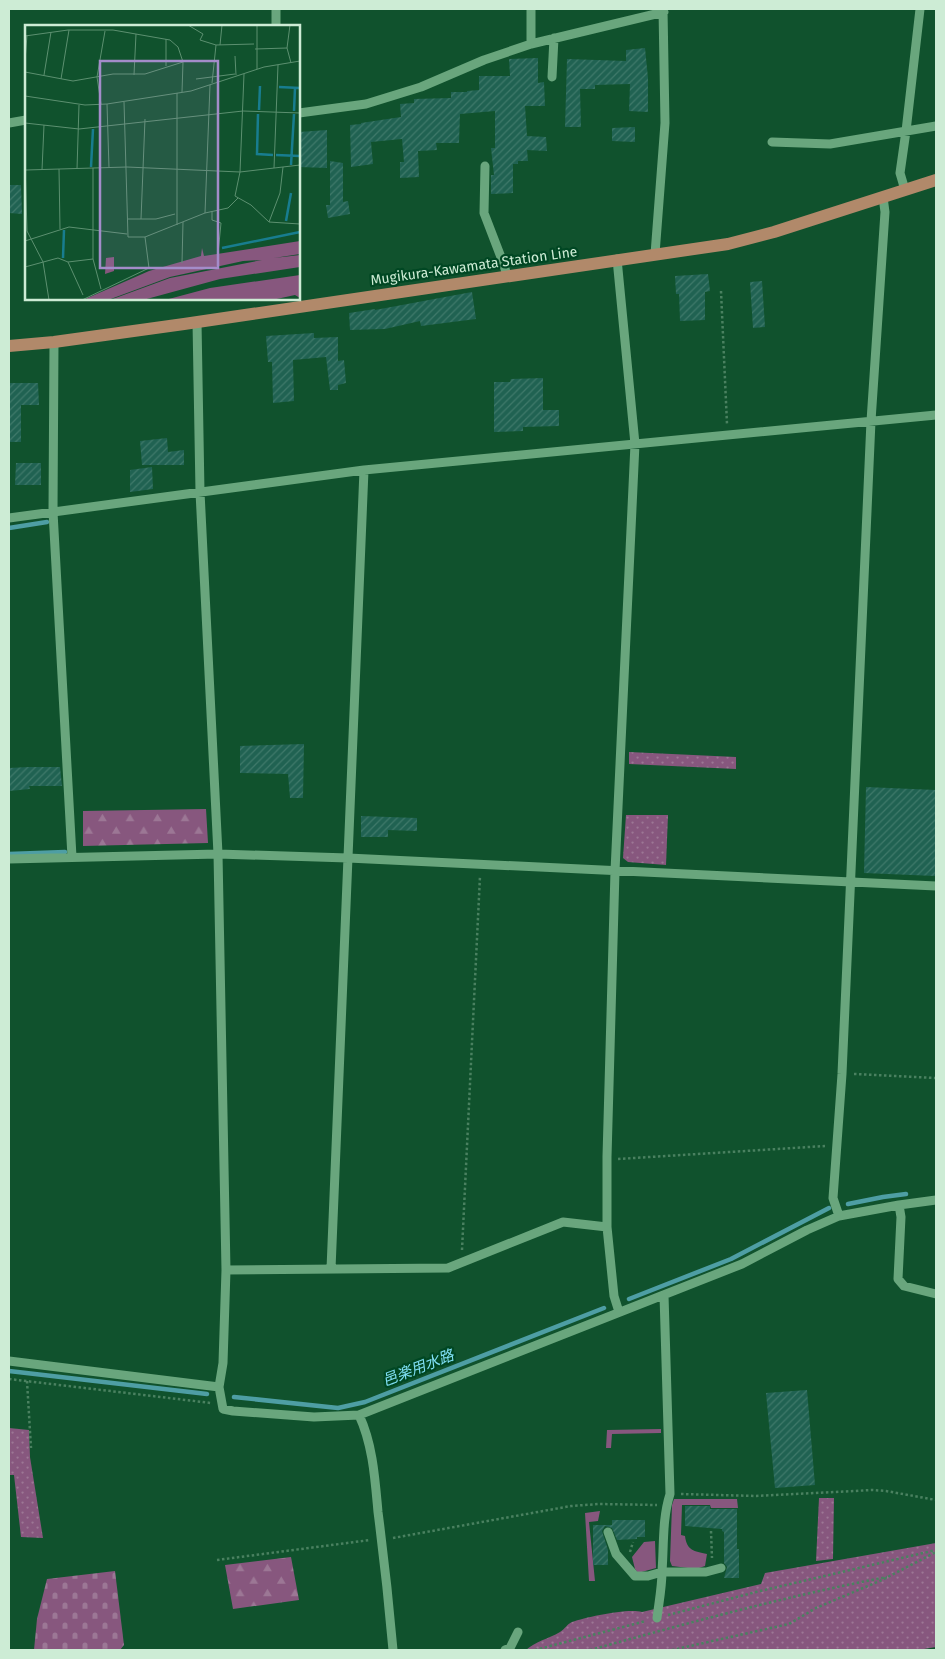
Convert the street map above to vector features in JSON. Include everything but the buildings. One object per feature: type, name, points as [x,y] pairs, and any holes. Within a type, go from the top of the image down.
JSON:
[{"type":"main road","name":"Mugikura-Kawamata Station Line","points":[[9,346],[54,342],[197,322],[728,244],[774,232],[936,180]]},
{"type":"street","points":[[276,9],[276,25]]},
{"type":"street","points":[[531,9],[531,44]]},
{"type":"street","points":[[905,190],[900,173],[920,9]]},
{"type":"street","points":[[300,113],[366,104],[394,96],[484,60],[531,44],[663,10],[665,123],[656,254]]},
{"type":"street","points":[[552,77],[554,38]]},
{"type":"street","points":[[9,123],[25,120]]},
{"type":"street","points":[[772,142],[830,144],[936,126]]},
{"type":"street","points":[[485,166],[484,213],[507,276]]},
{"type":"street","points":[[839,1216],[834,1198],[842,1074],[871,421],[885,212],[883,197]]},
{"type":"street","points":[[617,259],[636,444],[615,871],[606,1160],[606,1227],[614,1296],[619,1312]]},
{"type":"street","points":[[197,322],[200,492],[218,854],[226,1270],[223,1363],[219,1387],[223,1409],[314,1417],[359,1415],[742,1264],[807,1230],[839,1216],[936,1200]]},
{"type":"street","points":[[54,342],[53,512],[72,857]]},
{"type":"street","points":[[9,518],[364,470],[936,415]]},
{"type":"street","points":[[331,1269],[364,470]]},
{"type":"street","points":[[9,859],[218,854],[348,858],[936,886]]},
{"type":"street","points":[[899,1205],[901,1217],[898,1279],[904,1286],[936,1294]]},
{"type":"street","points":[[226,1270],[448,1268],[563,1222],[606,1227]]},
{"type":"street","points":[[658,1618],[666,1505],[670,1494],[664,1295]]},
{"type":"street","points":[[9,1361],[219,1387]]},
{"type":"street","points":[[359,1415],[365,1428],[371,1452],[388,1588],[393,1650]]},
{"type":"street","points":[[608,1532],[616,1554],[635,1576],[648,1576],[662,1572],[706,1572],[717,1569]]},
{"type":"street","points":[[505,1650],[510,1648],[518,1632]]},
{"type":"path","points":[[721,291],[727,435]]},
{"type":"path","points":[[461,1263],[481,864]]},
{"type":"path","points":[[842,1074],[936,1078]]},
{"type":"path","points":[[606,1160],[837,1145]]},
{"type":"path","points":[[9,1379],[223,1405]]},
{"type":"path","points":[[27,1381],[32,1448]]},
{"type":"path","points":[[670,1494],[756,1496],[873,1490],[936,1500]]},
{"type":"path","points":[[217,1560],[382,1540],[571,1506],[599,1504],[666,1505]]},
{"type":"path","points":[[711,1532],[717,1569]]},
{"type":"path","points":[[672,1650],[789,1624],[816,1608],[887,1577],[936,1551]]},
{"type":"path","points":[[535,1650],[756,1592],[936,1551]]},
{"type":"path","points":[[590,1650],[819,1590],[887,1577]]},
{"type":"green space","points":[[629,752],[736,757],[736,769],[629,764]]},
{"type":"green space","points":[[206,809],[208,843],[83,846],[83,811]]},
{"type":"green space","points":[[626,815],[668,815],[666,865],[628,862],[623,858]]},
{"type":"green space","points":[[9,1428],[29,1430],[30,1457],[43,1538],[21,1537],[14,1475],[9,1475]]},
{"type":"green space","points":[[661,1429],[661,1433],[612,1434],[611,1448],[606,1448],[607,1430]]},
{"type":"green space","points":[[819,1498],[834,1498],[833,1559],[816,1561]]},
{"type":"green space","points":[[674,1499],[737,1499],[738,1508],[682,1505],[681,1535],[685,1536],[687,1545],[692,1550],[707,1554],[705,1566],[696,1569],[672,1566],[670,1561],[672,1505]]},
{"type":"green space","points":[[600,1511],[598,1521],[589,1522],[595,1581],[589,1581],[585,1513]]},
{"type":"green space","points":[[655,1541],[656,1568],[638,1573],[632,1557],[644,1542]]},
{"type":"green space","points":[[936,1543],[936,1647],[918,1650],[526,1650],[534,1644],[560,1632],[570,1623],[579,1620],[617,1612],[642,1612],[761,1584],[765,1573]]},
{"type":"green space","points":[[291,1557],[299,1600],[233,1609],[225,1565]]},
{"type":"green space","points":[[115,1571],[124,1645],[120,1650],[34,1650],[37,1619],[47,1579]]},
{"type":"waterway","points":[[9,528],[47,522]]},
{"type":"waterway","points":[[9,854],[65,852]]},
{"type":"waterway","name":"邑楽用水路","points":[[848,1204],[906,1194]]},
{"type":"waterway","name":"邑楽用水路","points":[[629,1299],[731,1259],[829,1208]]},
{"type":"waterway","name":"邑楽用水路","points":[[234,1397],[338,1408],[365,1402],[604,1308]]},
{"type":"waterway","name":"邑楽用水路","points":[[9,1371],[207,1394]]}]
